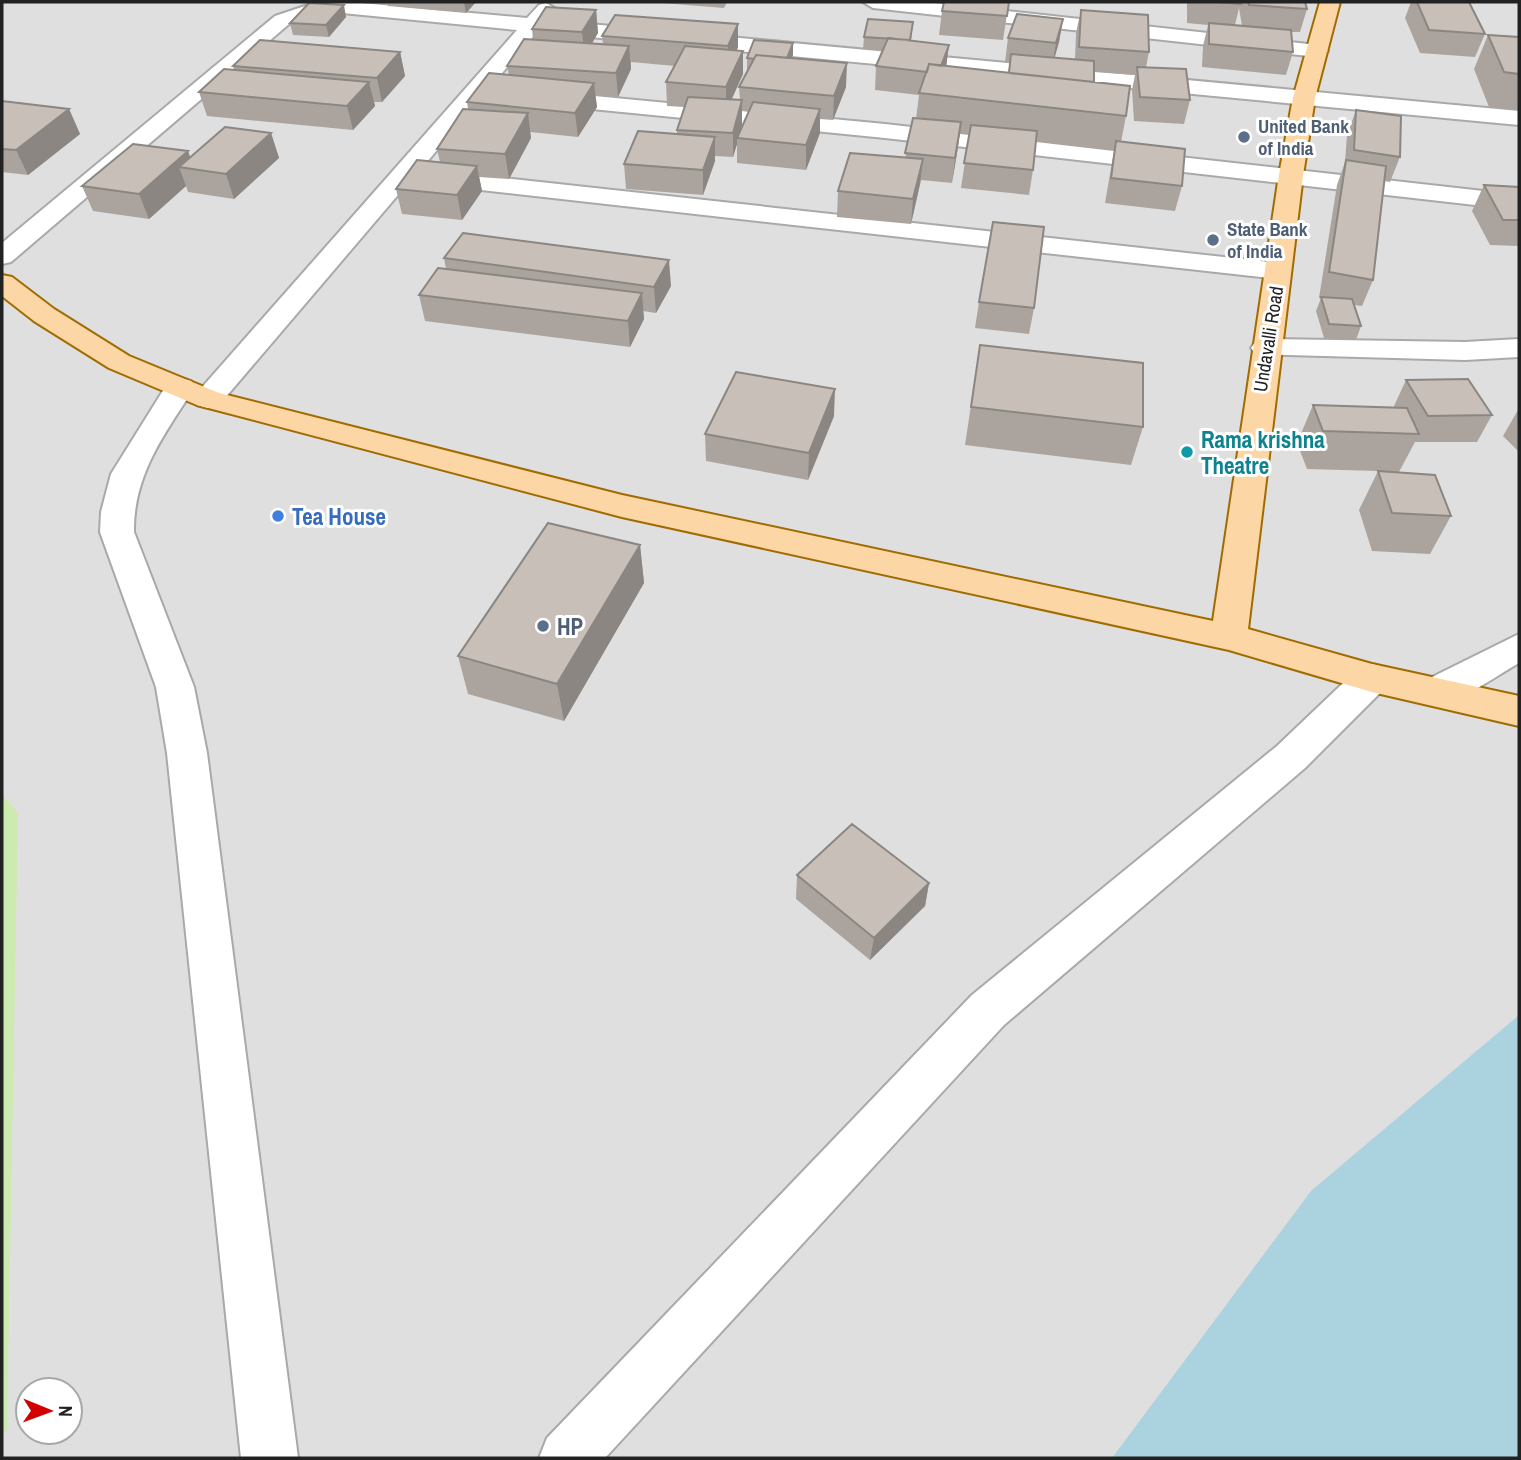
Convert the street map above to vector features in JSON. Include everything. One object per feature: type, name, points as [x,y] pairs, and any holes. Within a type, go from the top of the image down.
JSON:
[{"type":"main road","name":"Undavalli Road","points":[[1229,637],[1265,348],[1291,175],[1304,98],[1330,2]]},
{"type":"main road","points":[[2,283],[44,315],[119,362],[194,393],[622,506],[1229,637],[1372,678],[1519,711]]},
{"type":"street","points":[[270,1458],[187,752],[175,687],[117,532],[115,508],[130,468],[194,393],[403,174],[552,2]]},
{"type":"street","points":[[873,2],[1317,51]]},
{"type":"street","points":[[2,256],[282,20],[311,10],[342,7],[1519,118]]},
{"type":"street","points":[[475,90],[1291,175],[1519,203]]},
{"type":"street","points":[[403,174],[1278,271]]},
{"type":"street","points":[[1265,348],[1465,351],[1519,348]]},
{"type":"street","points":[[1435,691],[1519,647]]},
{"type":"street","points":[[567,1458],[988,1010],[1291,757],[1372,678]]},
{"type":"shaded area","points":[[2,2],[1519,2],[1519,1236],[1313,1458],[2,1458]]},
{"type":"green space","points":[[2,794],[18,813],[7,1430],[2,1433]]},
{"type":"water","points":[[1519,1015],[1519,1458],[1112,1458],[1311,1191]]},
{"type":"building","points":[[944,2],[1009,2],[1007,16],[942,11]]},
{"type":"building","points":[[1249,2],[1305,2],[1307,9],[1249,5]]},
{"type":"building","points":[[1417,2],[1469,2],[1485,34],[1429,30]]},
{"type":"building","points":[[309,3],[344,5],[326,25],[290,23]]},
{"type":"building","points":[[546,7],[596,10],[582,32],[532,29]]},
{"type":"building","points":[[1081,10],[1148,15],[1149,52],[1079,47]]},
{"type":"building","points":[[1017,14],[1063,19],[1056,43],[1008,38]]},
{"type":"building","points":[[615,15],[738,24],[728,46],[602,36]]},
{"type":"building","points":[[868,19],[913,22],[910,40],[864,37]]},
{"type":"building","points":[[1209,23],[1291,30],[1293,52],[1209,44]]},
{"type":"building","points":[[1488,35],[1519,37],[1519,74],[1504,72]]},
{"type":"building","points":[[888,38],[949,45],[941,66],[929,64],[927,72],[876,66]]},
{"type":"building","points":[[524,39],[629,46],[616,73],[507,66]]},
{"type":"building","points":[[260,40],[400,52],[377,78],[233,66]]},
{"type":"building","points":[[754,40],[793,43],[787,58],[756,55],[754,59],[747,58]]},
{"type":"building","points":[[685,46],[743,51],[726,87],[666,82]]},
{"type":"building","points":[[1011,54],[1094,61],[1094,82],[1009,73]]},
{"type":"building","points":[[756,55],[847,63],[834,96],[739,87]]},
{"type":"building","points":[[929,64],[1130,86],[1126,116],[919,93]]},
{"type":"building","points":[[1137,67],[1186,69],[1190,100],[1140,97]]},
{"type":"building","points":[[224,69],[369,82],[347,106],[199,92]]},
{"type":"building","points":[[489,73],[594,83],[575,113],[467,102]]},
{"type":"building","points":[[688,97],[742,100],[733,133],[677,130]]},
{"type":"building","points":[[2,101],[69,109],[16,150],[2,149]]},
{"type":"building","points":[[753,102],[820,109],[806,145],[737,138]]},
{"type":"building","points":[[463,109],[528,113],[505,154],[437,149]]},
{"type":"building","points":[[1356,110],[1401,116],[1400,157],[1354,150]]},
{"type":"building","points":[[913,118],[961,122],[955,158],[905,153]]},
{"type":"building","points":[[971,125],[1037,131],[1033,170],[964,163]]},
{"type":"building","points":[[225,127],[271,133],[226,174],[179,167]]},
{"type":"building","points":[[638,131],[715,137],[703,170],[624,164]]},
{"type":"building","points":[[1116,141],[1185,149],[1182,186],[1111,178]]},
{"type":"building","points":[[133,144],[188,151],[139,194],[82,186]]},
{"type":"building","points":[[850,153],[923,159],[913,199],[838,191]]},
{"type":"building","points":[[417,160],[477,166],[457,195],[396,189]]},
{"type":"building","points":[[1346,160],[1386,166],[1373,280],[1329,272]]},
{"type":"building","points":[[1484,185],[1519,187],[1519,220],[1503,220]]},
{"type":"building","points":[[993,222],[1044,227],[1034,308],[979,302]]},
{"type":"building","points":[[463,233],[669,260],[654,287],[444,258]]},
{"type":"building","points":[[438,268],[642,293],[628,321],[419,295]]},
{"type":"building","points":[[1321,297],[1352,299],[1361,326],[1329,324]]},
{"type":"building","points":[[980,345],[1143,363],[1143,427],[971,407]]},
{"type":"building","points":[[736,372],[835,389],[809,453],[705,434]]},
{"type":"building","points":[[1468,379],[1492,415],[1428,416],[1406,380]]},
{"type":"building","points":[[1313,405],[1407,408],[1419,434],[1323,431]]},
{"type":"building","points":[[1378,471],[1435,475],[1451,516],[1392,513]]},
{"type":"building","points":[[548,523],[640,545],[557,684],[458,656]]},
{"type":"building","points":[[852,824],[929,883],[874,938],[797,875]]},
{"type":"place","name":"United Bank of India","points":[[1244,137]]},
{"type":"place","name":"State Bank of India","points":[[1213,240]]},
{"type":"place","name":"Rama krishna Theatre","points":[[1187,452]]},
{"type":"place","name":"Tea House","points":[[278,516]]},
{"type":"place","name":"HP","points":[[543,626]]}]
